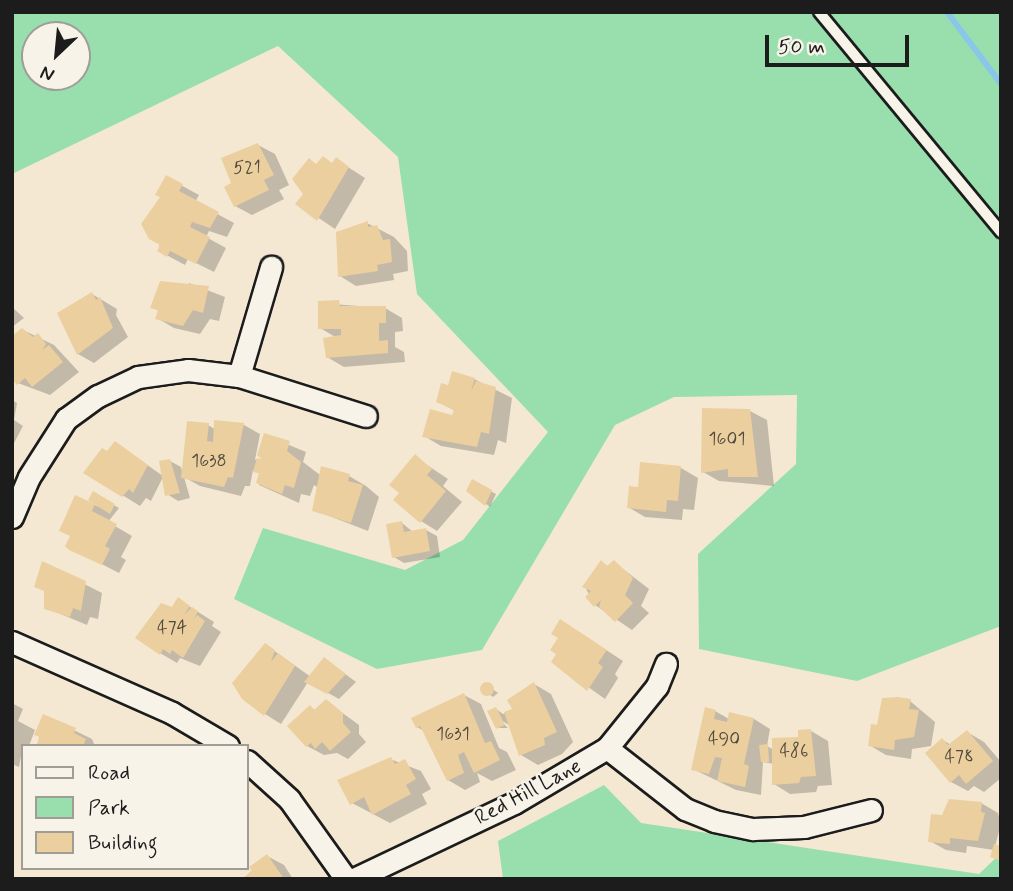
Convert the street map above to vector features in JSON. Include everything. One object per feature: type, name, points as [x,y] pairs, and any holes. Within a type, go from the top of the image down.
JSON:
[{"type":"street","points":[[239,376],[271,267]]},
{"type":"street","points":[[12,517],[29,477],[66,419],[98,396],[138,377],[188,370],[239,376],[366,416]]},
{"type":"street","points":[[12,642],[172,713],[225,744]]},
{"type":"street","name":"Red Hill Lane","points":[[355,879],[525,796],[607,748],[657,686],[666,664]]},
{"type":"street","points":[[607,748],[685,809],[714,821],[753,829],[804,827],[872,810]]},
{"type":"street","points":[[248,762],[289,799],[346,879]]},
{"type":"lane","points":[[819,12],[1001,232]]},
{"type":"green space","points":[[12,12],[1001,12],[1001,626],[857,681],[699,649],[698,554],[796,464],[797,395],[674,397],[615,425],[482,650],[377,669],[234,599],[263,528],[405,570],[463,540],[548,432],[417,294],[398,157],[278,46],[12,174]]},
{"type":"green space","points":[[604,785],[641,823],[979,874],[1001,853],[1001,879],[503,879],[498,841]]},
{"type":"building","points":[[258,143],[274,175],[264,180],[269,190],[234,207],[224,187],[231,183],[221,158]]},
{"type":"building","points":[[323,156],[332,163],[336,157],[349,167],[317,221],[295,204],[303,194],[292,179],[309,158],[316,164]]},
{"type":"building","points":[[166,175],[183,184],[179,191],[219,212],[210,228],[192,222],[190,227],[210,237],[196,264],[170,251],[167,257],[157,251],[160,245],[149,239],[141,224],[160,197],[155,195]]},
{"type":"building","points":[[368,221],[368,227],[377,225],[383,240],[390,239],[392,262],[377,265],[378,271],[338,277],[336,232]]},
{"type":"building","points":[[160,281],[209,286],[203,313],[193,310],[183,326],[155,319],[158,310],[150,308]]},
{"type":"building","points":[[92,292],[96,300],[100,297],[113,328],[77,355],[57,313]]},
{"type":"building","points":[[339,300],[340,306],[386,306],[386,323],[379,323],[379,341],[388,340],[388,353],[326,358],[323,338],[341,335],[341,329],[318,329],[318,301]]},
{"type":"building","points":[[22,328],[33,337],[38,333],[46,344],[42,350],[49,345],[63,362],[32,387],[25,378],[17,385],[12,379],[12,336]]},
{"type":"building","points":[[452,371],[475,378],[471,391],[476,381],[496,387],[489,434],[481,432],[477,447],[422,437],[430,409],[452,415],[454,410],[436,402],[441,383],[448,385]]},
{"type":"building","points":[[702,408],[750,409],[758,477],[728,477],[728,469],[701,473]]},
{"type":"building","points":[[214,420],[244,423],[233,478],[228,477],[224,487],[181,478],[187,421],[209,423],[207,441],[213,442]]},
{"type":"building","points":[[264,433],[290,441],[287,451],[301,462],[294,488],[285,485],[282,494],[256,483],[259,473],[253,472],[257,458],[262,459],[257,455]]},
{"type":"building","points":[[115,441],[148,465],[133,493],[129,489],[122,497],[83,473],[102,448],[107,451]]},
{"type":"building","points":[[415,454],[432,469],[427,475],[446,491],[420,523],[393,500],[399,493],[389,485]]},
{"type":"building","points":[[170,459],[180,493],[165,496],[159,461]]},
{"type":"building","points":[[640,462],[681,466],[678,501],[667,500],[666,512],[627,508],[629,486],[638,487]]},
{"type":"building","points":[[321,466],[350,474],[348,481],[363,485],[351,523],[312,511]]},
{"type":"building","points":[[472,479],[492,490],[485,506],[466,491]]},
{"type":"building","points":[[93,491],[115,504],[110,514],[88,500]]},
{"type":"building","points":[[75,495],[95,504],[92,511],[117,524],[105,546],[110,549],[102,565],[69,550],[65,546],[70,536],[59,531]]},
{"type":"building","points":[[402,521],[404,532],[426,528],[430,551],[392,558],[386,524]]},
{"type":"building","points":[[601,560],[607,566],[614,560],[633,578],[625,595],[633,603],[615,622],[599,607],[601,600],[594,607],[585,597],[591,591],[582,587]]},
{"type":"building","points":[[42,561],[86,581],[81,611],[73,608],[70,617],[44,609],[44,591],[34,587]]},
{"type":"building","points":[[178,597],[190,606],[184,615],[192,607],[198,611],[193,621],[197,615],[205,621],[183,658],[172,650],[170,654],[163,649],[160,655],[135,638],[161,603],[172,607]]},
{"type":"building","points":[[560,619],[607,650],[598,663],[603,667],[587,691],[551,662],[556,654],[550,650],[558,638],[551,634]]},
{"type":"building","points":[[265,643],[275,650],[271,662],[278,653],[295,666],[264,716],[242,699],[232,683]]},
{"type":"building","points":[[324,657],[346,674],[327,694],[304,682]]},
{"type":"building","points":[[487,682],[492,684],[492,694],[487,696],[482,694],[480,689],[482,684]]},
{"type":"building","points":[[534,682],[557,732],[544,738],[545,745],[519,756],[504,712],[512,709],[507,700]]},
{"type":"building","points":[[464,693],[485,743],[491,741],[500,760],[474,773],[464,752],[458,755],[464,773],[447,781],[420,726],[416,728],[411,718]]},
{"type":"building","points":[[882,698],[911,699],[909,709],[919,710],[914,737],[895,740],[894,750],[868,746],[871,724],[877,725]]},
{"type":"building","points":[[326,699],[343,713],[343,723],[351,732],[330,751],[322,742],[315,749],[311,743],[306,747],[287,726],[310,705],[314,710]]},
{"type":"building","points":[[496,707],[505,725],[496,729],[487,711]]},
{"type":"building","points":[[705,707],[716,710],[714,719],[727,722],[729,712],[754,718],[744,764],[749,766],[745,787],[717,781],[722,758],[715,757],[709,774],[691,770]]},
{"type":"building","points":[[43,714],[76,728],[74,733],[86,739],[84,744],[37,744],[40,737],[34,735]]},
{"type":"building","points":[[811,729],[816,776],[801,777],[799,783],[772,785],[772,738],[798,737],[798,730]]},
{"type":"building","points":[[967,730],[993,761],[966,784],[959,775],[950,783],[925,753],[942,738],[948,745]]},
{"type":"building","points":[[768,744],[769,762],[761,762],[759,745]]},
{"type":"building","points":[[391,757],[395,764],[405,759],[416,779],[406,785],[411,794],[372,815],[364,797],[350,805],[337,780]]},
{"type":"building","points":[[949,799],[982,802],[981,812],[985,813],[978,841],[950,838],[950,844],[928,842],[931,814],[942,815]]},
{"type":"building","points":[[994,844],[1001,846],[1001,861],[990,857]]},
{"type":"building","points":[[267,854],[284,879],[242,879],[252,871],[249,867]]},
{"type":"waterway","points":[[947,12],[1001,84]]}]
